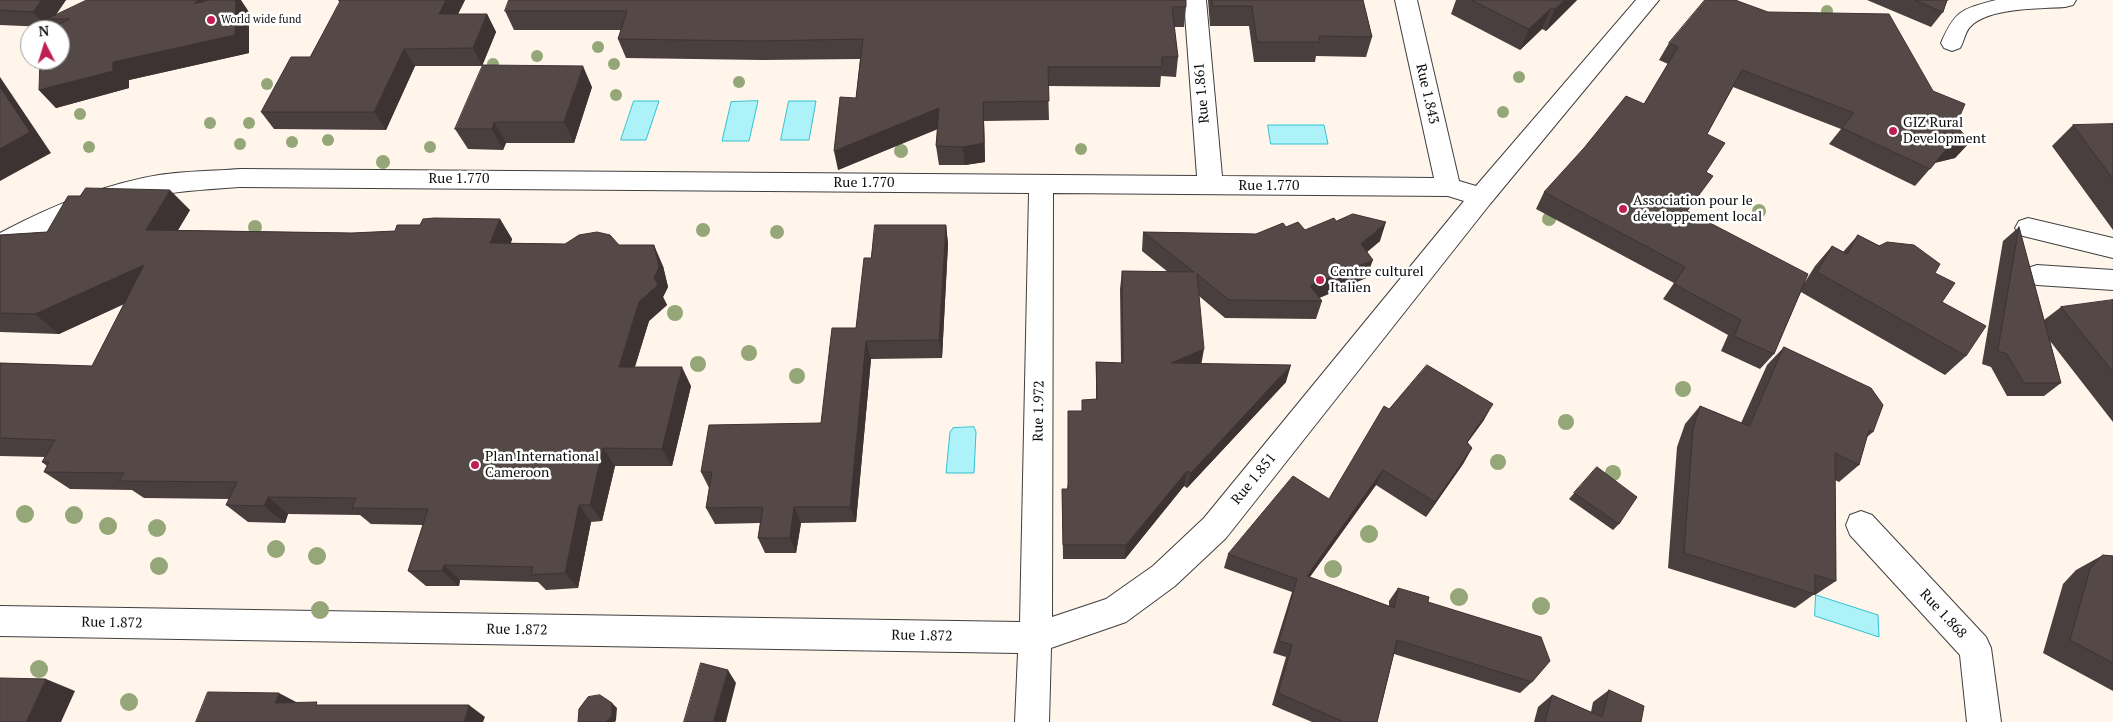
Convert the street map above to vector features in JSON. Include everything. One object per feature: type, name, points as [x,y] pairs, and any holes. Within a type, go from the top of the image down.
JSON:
[{"type":"street","name":"Rue 1.861","points":[[1195,0],[1210,185]]},
{"type":"street","name":"Rue 1.843","points":[[1406,0],[1448,187]]},
{"type":"street","points":[[1481,197],[1648,0]]},
{"type":"street","points":[[1952,43],[1961,23],[1974,14],[1992,8],[2064,0]]},
{"type":"street","name":"Rue 1.770","points":[[0,245],[86,204],[149,186],[240,178],[1448,187],[1481,197]]},
{"type":"street","name":"Rue 1.972","points":[[1035,638],[1041,184]]},
{"type":"street","name":"Rue 1.851","points":[[1035,638],[1115,612],[1164,576],[1214,528],[1481,197]]},
{"type":"street","points":[[2028,228],[2113,248]]},
{"type":"street","points":[[2037,275],[2113,280]]},
{"type":"street","name":"Rue 1.868","points":[[1861,525],[1975,648],[1984,722]]},
{"type":"street","name":"Rue 1.872","points":[[0,620],[1035,638]]},
{"type":"street","points":[[1032,722],[1035,638]]},
{"type":"water","points":[[634,101],[659,101],[646,140],[621,140]]},
{"type":"water","points":[[758,101],[749,141],[722,141],[731,102]]},
{"type":"water","points":[[789,101],[816,101],[809,140],[781,140]]},
{"type":"water","points":[[1268,125],[1324,125],[1328,144],[1271,144]]},
{"type":"water","points":[[974,427],[976,432],[974,473],[946,473],[950,432],[953,428]]},
{"type":"water","points":[[1816,595],[1878,615],[1879,637],[1815,616]]},
{"type":"building","points":[[0,0],[42,0],[33,12],[0,10]]},
{"type":"building","points":[[87,0],[197,0],[194,4],[209,0],[236,0],[235,35],[113,62],[113,71],[39,90],[40,70],[70,70],[70,20],[68,20],[70,19],[47,19]]},
{"type":"building","points":[[341,0],[446,0],[439,14],[487,14],[473,48],[404,49],[374,112],[261,112],[291,57],[310,57]]},
{"type":"building","points":[[509,0],[1186,0],[1186,7],[1172,7],[1178,57],[1162,57],[1162,67],[1048,67],[1049,101],[983,102],[984,143],[963,147],[936,146],[939,108],[834,151],[840,97],[856,98],[863,39],[757,41],[618,39],[627,11],[505,11]]},
{"type":"building","points":[[1212,0],[1363,0],[1372,37],[1319,36],[1320,42],[1257,42],[1252,6],[1213,6]]},
{"type":"building","points":[[1472,0],[1565,0],[1555,9],[1551,8],[1529,29]]},
{"type":"building","points":[[1705,0],[1735,0],[1768,12],[1889,14],[1933,91],[1965,104],[1956,125],[1970,142],[1948,147],[1930,169],[1842,128],[1854,113],[1742,70],[1707,134],[1725,143],[1706,172],[1713,176],[1687,211],[1808,274],[1774,354],[1734,336],[1741,320],[1674,284],[1685,267],[1544,192],[1584,148],[1626,96],[1644,104],[1678,47],[1669,43]]},
{"type":"building","points":[[1915,0],[1947,0],[1943,12]]},
{"type":"building","points":[[483,65],[583,66],[564,122],[494,122],[492,129],[455,129]]},
{"type":"building","points":[[0,87],[30,132],[0,149]]},
{"type":"building","points":[[2113,124],[2113,179],[2073,125]]},
{"type":"building","points":[[86,188],[170,190],[146,230],[352,233],[395,231],[397,225],[420,225],[423,219],[500,219],[490,243],[565,244],[579,235],[597,232],[610,235],[619,245],[654,245],[659,267],[654,278],[658,285],[639,302],[619,367],[682,367],[662,449],[603,448],[590,505],[579,505],[565,573],[531,575],[533,567],[444,565],[442,571],[408,571],[428,509],[352,508],[356,498],[268,497],[264,506],[226,505],[237,482],[119,481],[124,473],[44,472],[49,462],[42,462],[55,440],[0,438],[0,363],[92,366],[144,265],[35,314],[0,313],[0,235],[47,232],[68,196],[80,196]]},
{"type":"building","points":[[1353,214],[1386,222],[1361,244],[1373,260],[1310,286],[1322,301],[1229,300],[1197,274],[1204,349],[1171,363],[1291,365],[1191,473],[1187,471],[1126,545],[1063,545],[1062,489],[1068,489],[1068,411],[1082,411],[1082,400],[1097,399],[1096,362],[1123,363],[1122,271],[1194,272],[1143,232],[1256,234],[1283,223],[1286,227],[1298,222],[1305,230],[1334,218],[1336,221]]},
{"type":"building","points":[[875,225],[946,225],[939,340],[866,341],[850,507],[794,507],[790,538],[758,538],[763,507],[706,508],[712,472],[701,472],[709,425],[821,423],[832,328],[856,328],[864,258],[871,258]]},
{"type":"building","points":[[2019,227],[2061,383],[2024,383],[2007,354],[1998,351]]},
{"type":"building","points":[[1858,235],[1879,246],[1887,242],[1914,245],[1940,264],[1935,273],[1955,283],[1942,302],[1986,326],[1966,356],[1817,272],[1832,246],[1847,254]]},
{"type":"building","points":[[2113,300],[2113,372],[2061,307]]},
{"type":"building","points":[[1784,347],[1871,388],[1883,405],[1873,432],[1869,430],[1859,465],[1835,453],[1836,581],[1815,575],[1815,594],[1684,553],[1693,429],[1700,406],[1749,426]]},
{"type":"building","points":[[1427,365],[1493,404],[1467,442],[1472,448],[1435,502],[1383,470],[1307,576],[1394,608],[1398,588],[1429,597],[1428,602],[1541,637],[1550,661],[1532,682],[1397,640],[1377,722],[1344,722],[1278,693],[1292,645],[1279,641],[1297,579],[1228,554],[1293,476],[1329,499],[1384,406],[1389,409]]},
{"type":"building","points":[[1597,467],[1637,497],[1619,524],[1574,493]]},
{"type":"building","points":[[2103,555],[2113,556],[2113,663],[2070,640],[2090,569]]},
{"type":"building","points":[[701,663],[728,670],[713,722],[684,722]]},
{"type":"building","points":[[0,678],[46,679],[26,722],[0,722]]},
{"type":"building","points":[[1609,690],[1644,706],[1641,722],[1545,722],[1552,695],[1602,717]]},
{"type":"building","points":[[208,692],[279,693],[275,703],[317,702],[316,705],[469,705],[464,722],[196,722]]},
{"type":"building","points":[[600,695],[612,703],[612,716],[606,722],[578,722],[579,709],[588,697]]},
{"type":"place","name":"World wide fund","points":[[211,20]]},
{"type":"place","name":"GIZ Rural Development","points":[[1893,131]]},
{"type":"place","name":"Association pour le développement local","points":[[1623,209]]},
{"type":"place","name":"Centre culturel Italien","points":[[1320,280]]},
{"type":"place","name":"Plan International Cameroon","points":[[475,465]]}]
